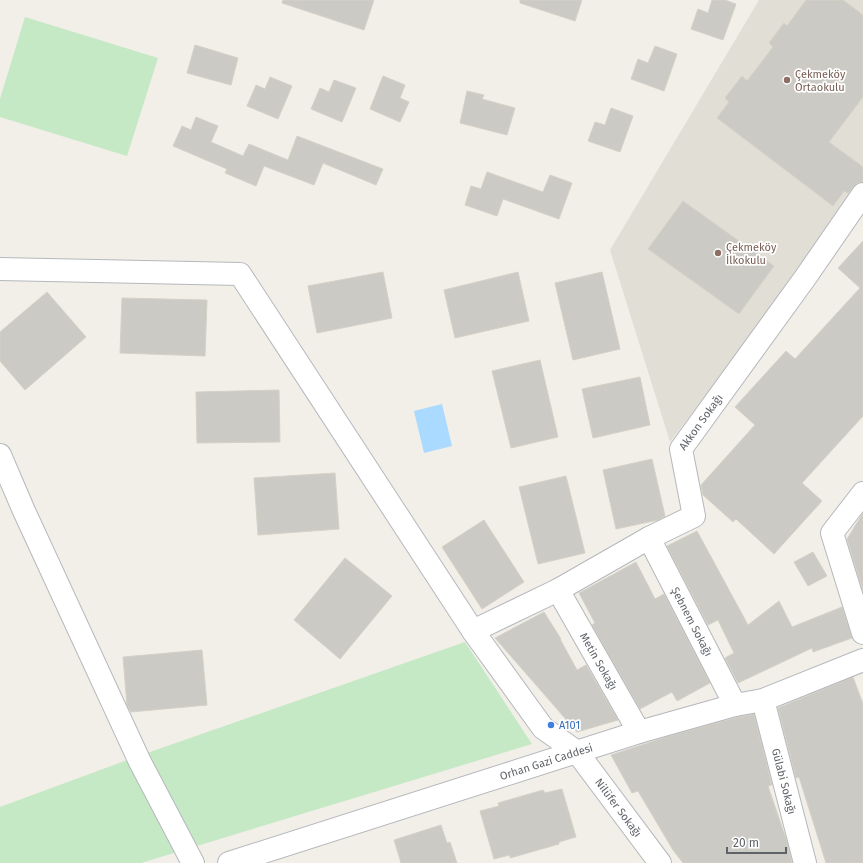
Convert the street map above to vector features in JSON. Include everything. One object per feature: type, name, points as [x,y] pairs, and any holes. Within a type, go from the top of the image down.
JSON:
[{"type":"street","name":"Akkon Sokağı","points":[[473,631],[558,590],[649,538],[694,516],[682,449],[805,278],[863,194]]},
{"type":"street","name":"Nilüfer Sokağı","points":[[0,269],[240,274],[473,631],[543,728],[577,752],[660,863]]},
{"type":"street","points":[[0,456],[140,762],[193,863]]},
{"type":"street","points":[[863,493],[832,532],[863,633]]},
{"type":"street","name":"Şebnem Sokağı","points":[[649,538],[735,705]]},
{"type":"street","name":"Metin Sokağı","points":[[558,590],[639,732]]},
{"type":"street","name":"Orhan Gazi Caddesi","points":[[239,862],[639,732],[735,705],[763,700],[863,660]]},
{"type":"street","name":"Gülabi Sokağı","points":[[763,700],[805,863]]},
{"type":"shaded area","points":[[759,0],[863,0],[863,192],[670,442],[610,250]]},
{"type":"green space","points":[[25,17],[158,58],[127,156],[0,117],[0,99]]},
{"type":"green space","points":[[465,642],[532,744],[141,863],[0,863],[0,807],[130,759]]},
{"type":"water","points":[[442,404],[452,446],[424,453],[414,411]]},
{"type":"building","points":[[283,0],[374,0],[364,30],[282,3]]},
{"type":"building","points":[[520,0],[582,0],[575,21],[520,3]]},
{"type":"building","points":[[712,0],[725,0],[736,4],[723,40],[691,29],[698,9],[708,13]]},
{"type":"building","points":[[806,0],[843,0],[863,15],[863,97],[829,142],[863,167],[863,182],[857,183],[848,193],[844,191],[833,206],[717,118],[729,102],[725,98],[742,76],[747,81],[773,47],[769,43],[784,23],[787,26]]},
{"type":"building","points":[[195,45],[238,58],[231,85],[187,73]]},
{"type":"building","points":[[655,46],[677,54],[664,91],[631,79],[638,59],[648,63]]},
{"type":"building","points":[[383,76],[405,85],[400,98],[409,102],[400,122],[370,109]]},
{"type":"building","points":[[270,77],[292,86],[278,119],[247,106],[256,85],[265,89]]},
{"type":"building","points":[[334,80],[356,88],[342,122],[311,109],[320,88],[329,92]]},
{"type":"building","points":[[467,91],[484,95],[482,99],[515,108],[507,135],[460,123]]},
{"type":"building","points":[[611,108],[633,116],[620,152],[588,141],[595,122],[605,125]]},
{"type":"building","points":[[196,117],[218,126],[211,142],[243,156],[249,144],[288,160],[297,136],[383,169],[376,185],[323,163],[314,185],[264,166],[256,186],[225,173],[227,169],[173,146],[182,126],[191,130]]},
{"type":"building","points":[[487,172],[543,192],[550,175],[572,183],[559,219],[503,199],[497,216],[465,205],[471,186],[481,189]]},
{"type":"building","points":[[683,201],[774,266],[739,314],[648,249]]},
{"type":"building","points":[[863,241],[863,416],[802,483],[822,501],[774,554],[736,519],[733,522],[703,495],[701,485],[755,425],[735,407],[786,351],[795,359],[860,288],[838,268]]},
{"type":"building","points":[[383,272],[392,318],[317,333],[308,286]]},
{"type":"building","points":[[518,272],[529,321],[455,338],[444,290]]},
{"type":"building","points":[[602,272],[620,349],[573,360],[555,283]]},
{"type":"building","points":[[47,292],[86,337],[25,390],[0,361],[0,332]]},
{"type":"building","points":[[122,298],[207,300],[205,356],[120,353]]},
{"type":"building","points":[[540,360],[558,437],[511,448],[492,371]]},
{"type":"building","points":[[640,377],[650,425],[593,438],[582,389]]},
{"type":"building","points":[[279,390],[280,442],[197,443],[196,392]]},
{"type":"building","points":[[652,459],[665,516],[658,520],[616,529],[603,470]]},
{"type":"building","points":[[335,473],[339,529],[258,535],[254,478]]},
{"type":"building","points":[[566,476],[585,553],[538,564],[519,487]]},
{"type":"building","points":[[863,513],[863,591],[847,539]]},
{"type":"building","points":[[484,520],[524,582],[482,609],[442,547]]},
{"type":"building","points":[[697,531],[748,625],[779,601],[792,627],[842,607],[852,638],[813,652],[812,648],[738,683],[725,658],[734,653],[718,620],[708,625],[667,546]]},
{"type":"building","points":[[813,552],[827,576],[808,586],[794,562]]},
{"type":"building","points":[[345,558],[392,596],[340,659],[294,620]]},
{"type":"building","points":[[636,562],[655,599],[664,594],[710,683],[677,701],[672,692],[640,709],[592,625],[595,623],[579,593]]},
{"type":"building","points":[[544,612],[561,639],[577,670],[586,665],[618,720],[577,732],[495,638]]},
{"type":"building","points":[[202,650],[207,705],[131,712],[127,705],[123,657]]},
{"type":"building","points":[[853,677],[863,704],[863,863],[826,863],[799,777],[796,778],[778,708]]},
{"type":"building","points":[[754,714],[772,785],[768,786],[787,842],[792,863],[683,863],[673,850],[638,791],[632,793],[611,755],[669,736]]},
{"type":"building","points":[[562,789],[576,837],[559,842],[559,844],[510,858],[510,855],[494,859],[480,811],[499,806],[498,803],[543,790],[545,793]]},
{"type":"building","points":[[441,825],[447,843],[450,842],[457,863],[401,863],[394,840]]},
{"type":"place","name":"Çekmeköy Ortaokulu","points":[[787,80]]},
{"type":"place","name":"Çekmeköy İlkokulu","points":[[718,253]]},
{"type":"place","name":"A101","points":[[551,725]]}]
